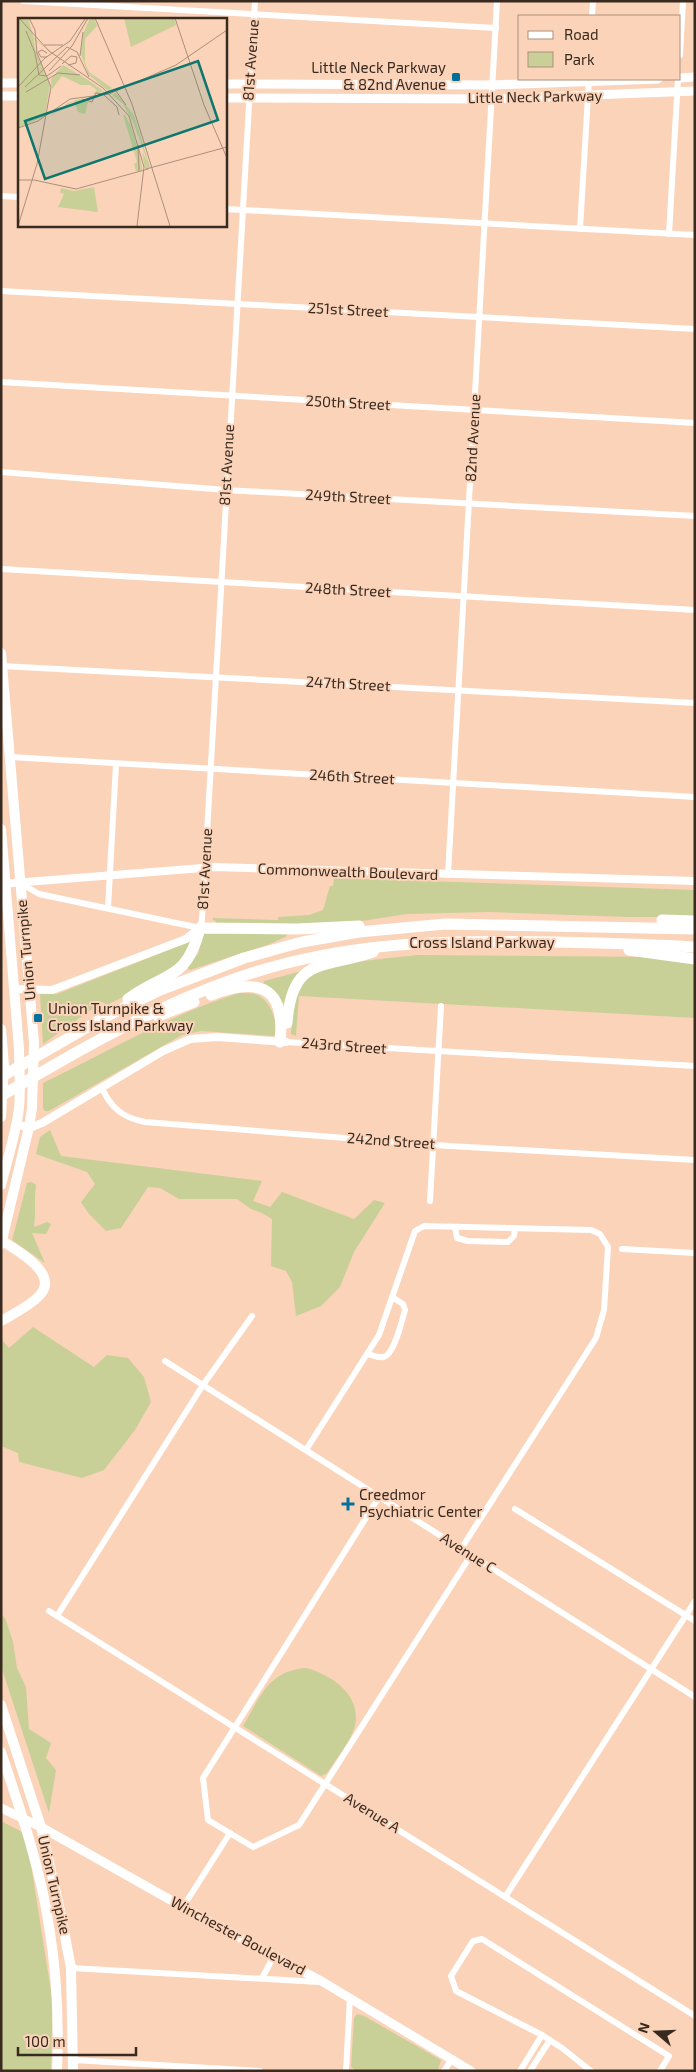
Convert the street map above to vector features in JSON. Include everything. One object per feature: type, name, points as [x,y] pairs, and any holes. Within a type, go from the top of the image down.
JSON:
[{"type":"highway","points":[[604,926],[663,920],[695,921]]},
{"type":"highway","name":"Cross Island Parkway","points":[[2,1072],[105,1017],[187,978],[244,958],[321,938],[387,928],[464,923],[695,929]]},
{"type":"highway","points":[[105,1017],[141,990],[167,978],[184,965],[193,950],[200,928],[297,929],[346,926],[387,928]]},
{"type":"highway","name":"Cross Island Parkway","points":[[2,1110],[127,1024],[172,1003],[254,972],[329,954],[399,944],[467,940],[695,947]]},
{"type":"highway","points":[[596,943],[648,953],[695,959]]},
{"type":"highway","points":[[283,1042],[291,997],[296,985],[308,972],[325,963],[359,957],[399,944]]},
{"type":"highway","points":[[127,1024],[172,1011],[234,987],[250,986],[264,990],[278,1004],[282,1020],[283,1042]]},
{"type":"main road","points":[[681,78],[694,77]]},
{"type":"main road","name":"Little Neck Parkway","points":[[226,84],[492,85],[589,80]]},
{"type":"main road","points":[[1,83],[18,83]]},
{"type":"main road","name":"Little Neck Parkway","points":[[226,98],[492,99],[695,91]]},
{"type":"main road","points":[[1,96],[18,96]]},
{"type":"main road","name":"Union Turnpike","points":[[1,654],[34,1043],[32,1108],[29,1127],[1,1244]]},
{"type":"main road","name":"Union Turnpike","points":[[1,829],[3,884],[19,1048],[19,1107],[1,1185]]},
{"type":"main road","points":[[1,1030],[2,1110]]},
{"type":"main road","points":[[1,1240],[41,1270],[44,1278],[44,1288],[38,1297],[1,1321]]},
{"type":"main road","name":"Union Turnpike","points":[[1,1705],[40,1827],[61,1915],[71,1968],[73,2071]]},
{"type":"main road","name":"Union Turnpike","points":[[1,1752],[42,1886],[49,1924],[57,1998],[56,2071]]},
{"type":"main road","name":"Winchester Boulevard","points":[[1,1808],[40,1827],[350,1997],[471,2071]]},
{"type":"street","points":[[23,1],[496,28]]},
{"type":"street","name":"81st Avenue","points":[[200,928],[255,1]]},
{"type":"street","name":"82nd Avenue","points":[[448,875],[497,1]]},
{"type":"street","points":[[592,15],[593,1]]},
{"type":"street","points":[[681,37],[683,1]]},
{"type":"street","points":[[580,229],[589,80]]},
{"type":"street","points":[[669,234],[679,80]]},
{"type":"street","points":[[1,196],[18,198]]},
{"type":"street","points":[[226,209],[695,235]]},
{"type":"street","name":"251st Street","points":[[1,292],[237,303],[695,329]]},
{"type":"street","name":"250th Street","points":[[1,382],[695,423]]},
{"type":"street","name":"249th Street","points":[[1,472],[226,490],[695,516]]},
{"type":"street","name":"248th Street","points":[[1,569],[695,610]]},
{"type":"street","name":"247th Street","points":[[2,666],[695,703]]},
{"type":"street","name":"246th Street","points":[[10,757],[695,797]]},
{"type":"street","points":[[108,908],[116,764]]},
{"type":"street","name":"Commonwealth Boulevard","points":[[3,884],[205,868],[695,881]]},
{"type":"street","points":[[20,882],[39,894],[200,928]]},
{"type":"street","points":[[14,989],[48,990],[60,987],[186,939],[200,928]]},
{"type":"street","points":[[430,1201],[441,1006]]},
{"type":"street","name":"243rd Street","points":[[29,1127],[42,1123],[163,1052],[190,1039],[217,1037],[438,1052],[695,1066]]},
{"type":"street","name":"242nd Street","points":[[102,1088],[108,1101],[117,1111],[140,1121],[433,1145],[695,1160]]},
{"type":"street","points":[[16,1125],[29,1127]]},
{"type":"street","points":[[306,1450],[379,1335],[415,1231],[424,1226],[592,1230],[600,1234],[608,1247],[604,1310],[596,1338],[461,1549]]},
{"type":"street","points":[[454,1227],[457,1238],[468,1241],[508,1242],[514,1236],[515,1228]]},
{"type":"street","points":[[622,1249],[695,1253]]},
{"type":"street","points":[[367,1354],[383,1358],[388,1356],[393,1348],[405,1310],[403,1304],[392,1297]]},
{"type":"street","points":[[57,1616],[203,1385],[252,1316]]},
{"type":"street","name":"Avenue C","points":[[165,1361],[695,1697]]},
{"type":"street","points":[[379,1496],[203,1778],[208,1820],[253,1847],[299,1825],[471,1556]]},
{"type":"street","points":[[515,1509],[695,1621]]},
{"type":"street","points":[[505,1897],[695,1601]]},
{"type":"street","name":"Avenue A","points":[[50,1611],[695,2016]]},
{"type":"street","points":[[183,1907],[230,1833]]},
{"type":"street","points":[[591,2071],[542,2035],[456,1991],[451,1976],[473,1941],[482,1939],[669,2056],[660,2071]]},
{"type":"street","points":[[262,1978],[274,1956]]},
{"type":"street","points":[[71,1968],[323,1982]]},
{"type":"street","points":[[346,2071],[350,1997]]},
{"type":"street","points":[[520,2071],[542,2035]]},
{"type":"street","points":[[530,2071],[550,2040]]},
{"type":"street","points":[[444,2071],[452,2059]]},
{"type":"street","points":[[74,2060],[260,2071]]},
{"type":"green space","points":[[334,878],[695,890],[695,917],[627,917],[490,912],[407,914],[336,925],[215,925],[216,921],[213,920],[213,918],[278,920],[278,917],[309,915],[323,910],[330,886],[333,886]]},
{"type":"green space","points":[[285,931],[287,936],[270,944],[190,970],[186,966],[198,954],[204,932]]},
{"type":"green space","points":[[189,942],[191,945],[185,959],[158,979],[107,1005],[102,1002],[43,1044],[40,994],[57,994]]},
{"type":"green space","points":[[418,955],[657,957],[695,964],[695,1018],[299,996],[296,1036],[291,1034],[294,1005],[298,991],[306,979],[314,973],[359,962]]},
{"type":"green space","points":[[302,971],[292,983],[284,1005],[278,996],[263,984],[264,981]]},
{"type":"green space","points":[[239,993],[255,994],[269,1005],[274,1016],[277,1034],[273,1036],[201,1031],[182,1035],[49,1111],[45,1111],[43,1108],[43,1083],[140,1034],[189,1012]]},
{"type":"green space","points":[[50,1130],[61,1156],[262,1181],[253,1201],[270,1207],[282,1192],[354,1219],[374,1200],[385,1203],[354,1252],[340,1287],[321,1306],[296,1316],[292,1282],[286,1271],[271,1266],[272,1219],[251,1209],[237,1199],[179,1199],[160,1188],[148,1187],[121,1228],[106,1231],[89,1214],[81,1202],[95,1184],[87,1172],[36,1154],[40,1137]]},
{"type":"green space","points":[[32,1182],[36,1185],[34,1227],[47,1222],[51,1224],[46,1234],[32,1233],[45,1263],[12,1240],[27,1183]]},
{"type":"green space","points":[[33,1327],[94,1367],[107,1355],[128,1358],[144,1377],[151,1402],[135,1430],[104,1470],[82,1478],[19,1462],[18,1453],[1,1446],[1,1339],[9,1348]]},
{"type":"green space","points":[[1,1613],[6,1620],[13,1642],[17,1668],[26,1687],[29,1729],[51,1743],[46,1758],[56,1770],[49,1813],[1,1666]]},
{"type":"green space","points":[[306,1668],[316,1671],[336,1682],[344,1689],[355,1707],[356,1717],[352,1735],[327,1773],[321,1776],[243,1726],[261,1695],[274,1680],[293,1670]]},
{"type":"green space","points":[[1,1821],[24,1833],[32,1871],[53,2004],[51,2071],[1,2071]]},
{"type":"green space","points":[[357,2014],[364,2016],[441,2060],[438,2071],[355,2070],[351,2067],[354,2018]]},
{"type":"place","name":"Little Neck Parkway & 82nd Avenue","points":[[456,77]]},
{"type":"place","name":"Union Turnpike & Cross Island Parkway","points":[[38,1018]]},
{"type":"place","name":"Creedmor Psychiatric Center","points":[[348,1504]]}]
